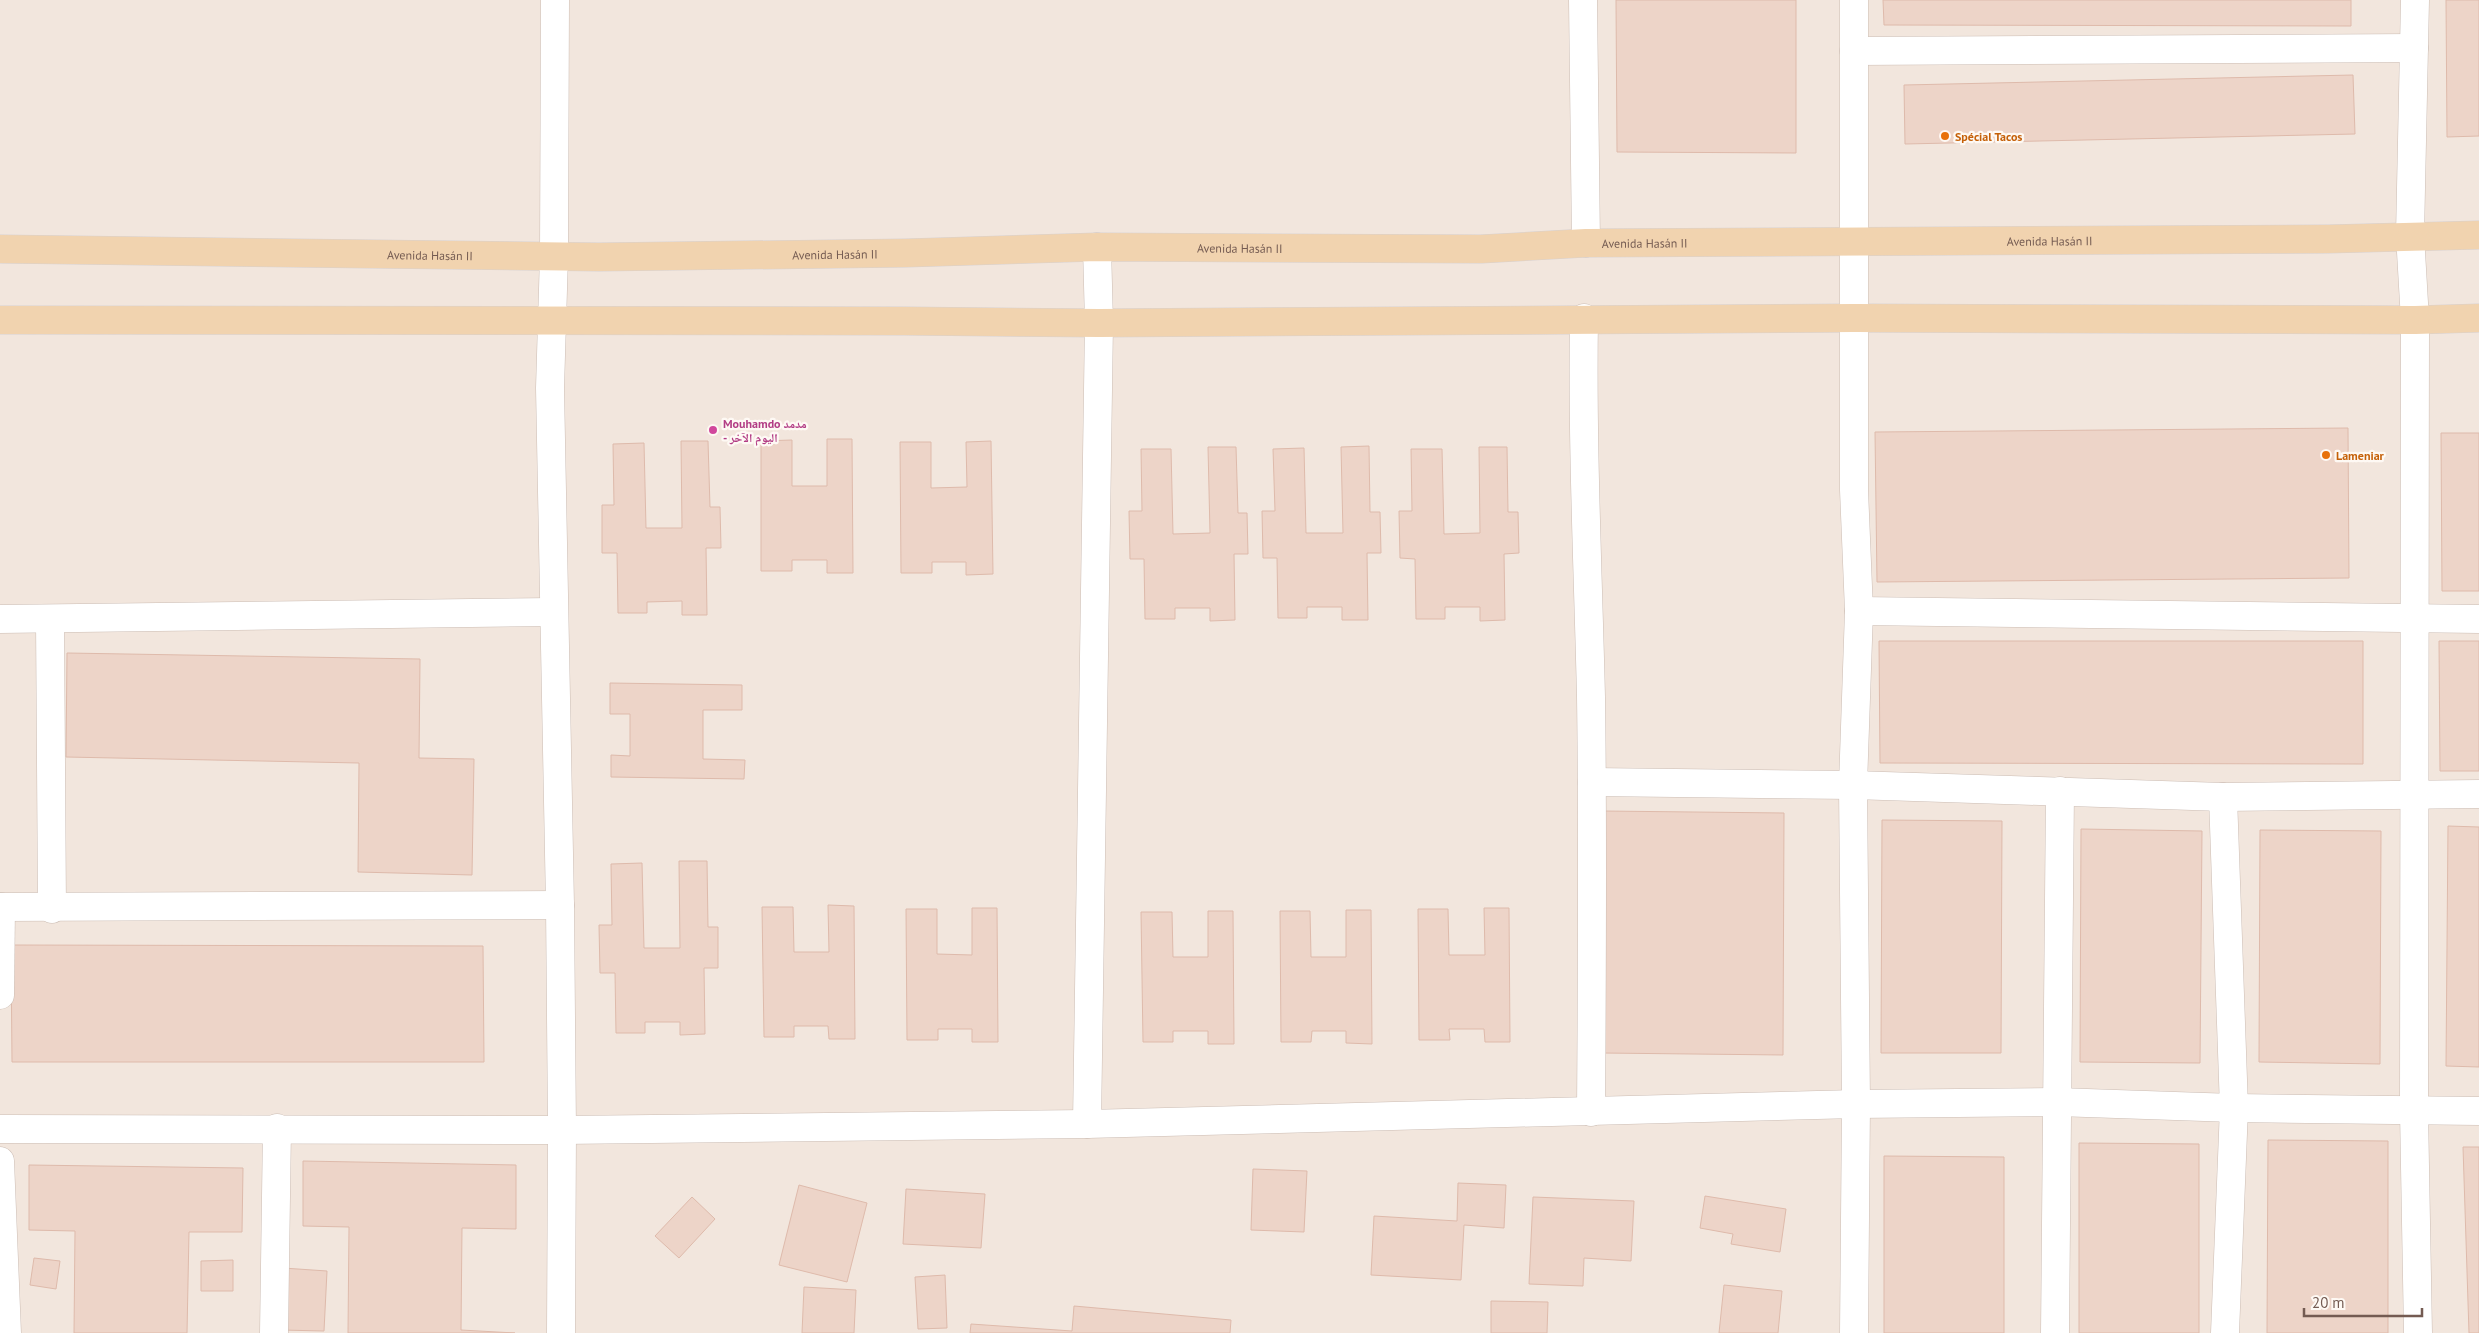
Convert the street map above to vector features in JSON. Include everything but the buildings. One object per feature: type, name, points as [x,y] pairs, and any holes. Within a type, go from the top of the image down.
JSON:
[{"type":"main road","name":"Avenida Hasán II","points":[[0,249],[554,256],[906,253],[1097,247],[1481,249],[1586,243],[2328,239],[2410,235],[2479,235]]},
{"type":"main road","points":[[0,320],[1100,323],[1584,318],[2414,320],[2479,318]]},
{"type":"street","points":[[555,0],[554,256],[550,388],[552,612],[560,905],[562,1130],[560,1333]]},
{"type":"street","points":[[1583,0],[1586,243]]},
{"type":"street","points":[[1854,0],[1854,490],[1859,611],[1853,785],[1856,1104],[1854,1333]]},
{"type":"street","points":[[2414,0],[2410,235],[2414,320],[2416,619],[2414,1111],[2418,1333]]},
{"type":"street","points":[[1854,51],[2414,48]]},
{"type":"street","points":[[1087,1124],[1100,323],[1097,247]]},
{"type":"street","points":[[1584,318],[1584,425],[1587,488],[1592,782],[1592,1112]]},
{"type":"street","points":[[1859,611],[2416,619],[2479,618]]},
{"type":"street","points":[[0,619],[552,612]]},
{"type":"street","points":[[50,619],[52,909]]},
{"type":"street","points":[[1592,782],[1853,785],[2222,797],[2479,794]]},
{"type":"street","points":[[2055,1333],[2060,791]]},
{"type":"street","points":[[2222,797],[2234,1108],[2225,1333]]},
{"type":"street","points":[[0,995],[0,907],[52,909],[560,905]]},
{"type":"street","points":[[0,1129],[562,1130],[1087,1124],[1856,1104],[2058,1102],[2234,1108],[2479,1111]]},
{"type":"street","points":[[274,1333],[277,1128]]},
{"type":"street","points":[[0,1161],[7,1333]]},
{"type":"shaded area","points":[[0,0],[2479,0],[2479,1333],[0,1333]]},
{"type":"place","name":"Spécial Tacos","points":[[1945,136]]},
{"type":"place","name":"Mouhamdo مدمد - اليوم الآخر","points":[[713,430]]},
{"type":"place","name":"Lameniar","points":[[2326,455]]}]
